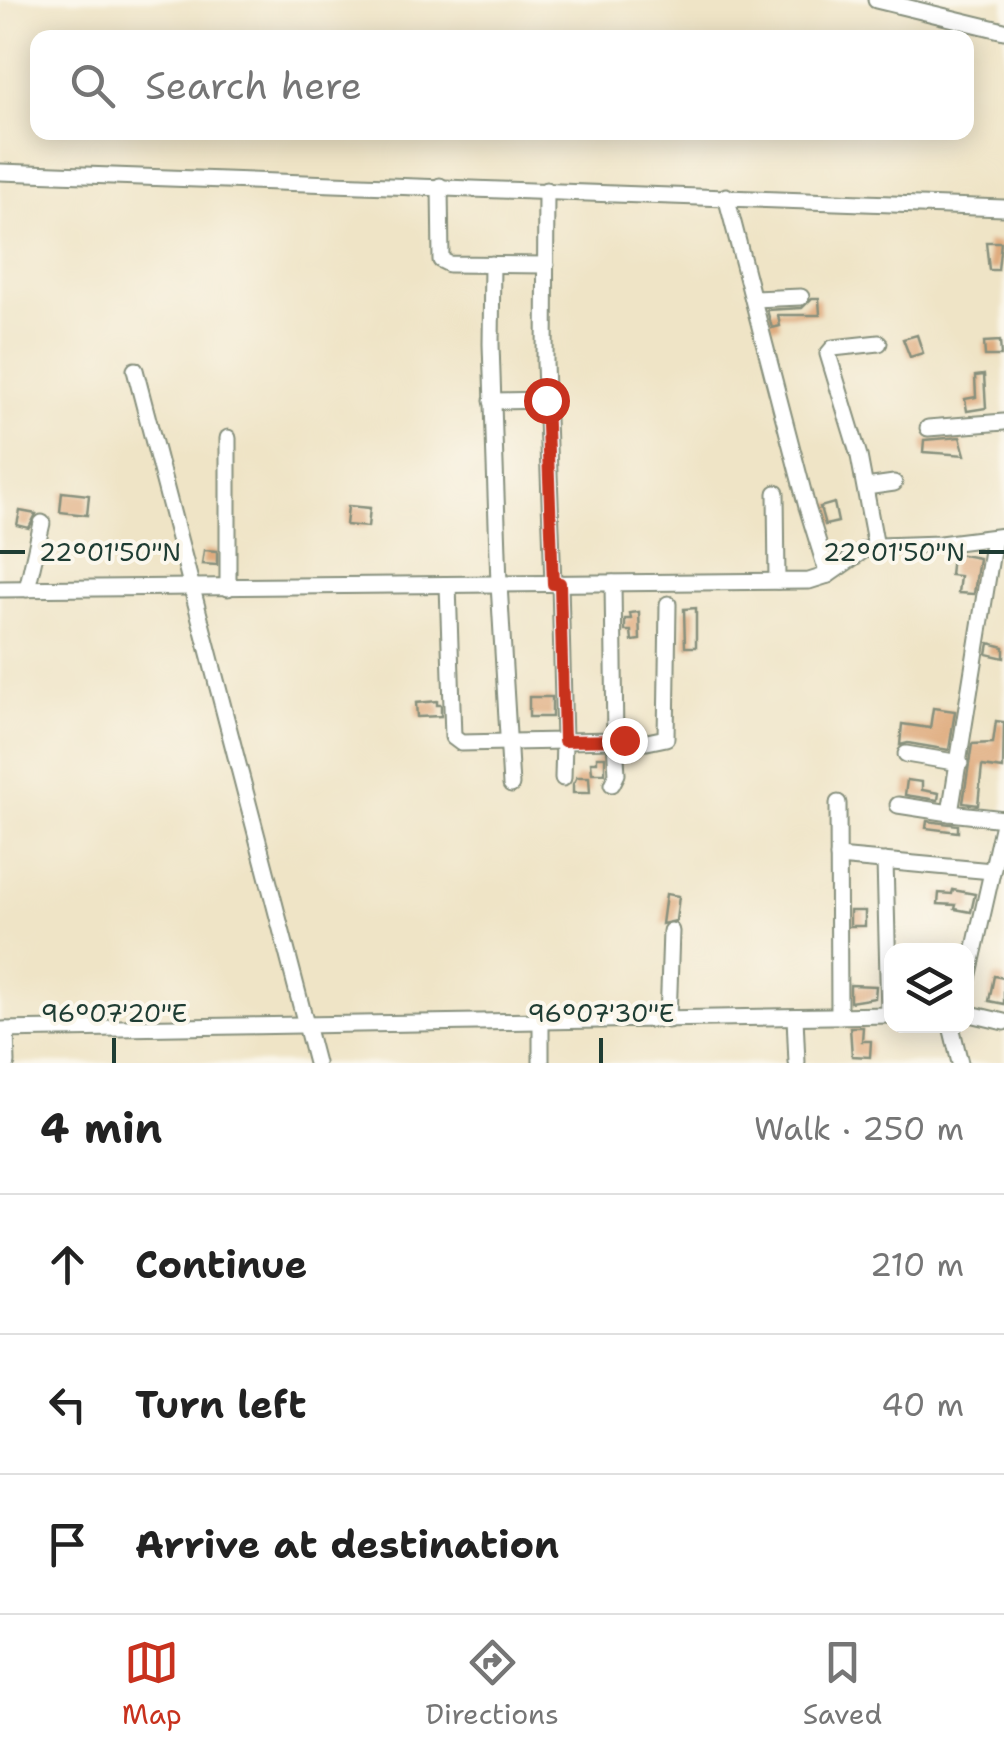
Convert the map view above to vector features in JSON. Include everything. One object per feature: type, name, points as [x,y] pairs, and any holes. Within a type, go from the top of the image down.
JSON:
[{"type":"street","points":[[876,0],[1004,31]]},
{"type":"street","points":[[0,172],[1004,208]]},
{"type":"street","points":[[440,186],[441,260],[449,264],[546,265]]},
{"type":"street","points":[[546,190],[546,400],[564,741],[562,778]]},
{"type":"street","points":[[726,196],[828,575]]},
{"type":"street","points":[[492,264],[492,401],[511,785]]},
{"type":"street","points":[[754,299],[801,296]]},
{"type":"street","points":[[876,547],[866,487],[828,354],[833,348],[879,343]]},
{"type":"street","points":[[135,370],[316,1063]]},
{"type":"street","points":[[492,401],[546,400]]},
{"type":"street","points":[[928,428],[1004,422]]},
{"type":"street","points":[[228,438],[228,588]]},
{"type":"street","points":[[866,487],[894,483]]},
{"type":"street","points":[[776,493],[777,581]]},
{"type":"street","points":[[27,589],[42,523]]},
{"type":"street","points":[[0,589],[810,581],[876,547],[999,537],[950,813]]},
{"type":"street","points":[[612,784],[617,774],[613,583]]},
{"type":"street","points":[[448,585],[452,737],[461,744],[647,742],[666,738],[668,604]]},
{"type":"street","points":[[906,754],[960,763]]},
{"type":"street","points":[[838,803],[839,1016]]},
{"type":"street","points":[[898,805],[1004,819],[974,953]]},
{"type":"street","points":[[838,857],[992,871]]},
{"type":"street","points":[[885,861],[888,943]]},
{"type":"street","points":[[986,901],[1004,906]]},
{"type":"street","points":[[668,1020],[671,932]]},
{"type":"street","points":[[8,1063],[3,1030],[884,1015]]},
{"type":"street","points":[[974,1015],[1004,1022]]},
{"type":"street","points":[[795,1017],[797,1063]]},
{"type":"street","points":[[541,1022],[541,1063]]},
{"type":"street","points":[[953,1033],[960,1063]]},
{"type":"building","points":[[986,242],[1001,242],[998,270],[989,270]]},
{"type":"building","points":[[812,298],[819,298],[820,315],[778,315],[780,326],[772,328],[767,310],[802,308]]},
{"type":"building","points":[[917,335],[923,353],[910,357],[903,339]]},
{"type":"building","points":[[1000,341],[1001,356],[985,356],[984,342]]},
{"type":"building","points":[[984,375],[986,408],[967,411],[965,399],[976,397],[975,376]]},
{"type":"building","points":[[960,437],[965,455],[923,452],[924,440]]},
{"type":"building","points":[[62,492],[89,495],[87,515],[60,512]]},
{"type":"building","points":[[834,503],[838,522],[825,525],[820,507]]},
{"type":"building","points":[[348,506],[370,508],[368,527],[346,525]]},
{"type":"building","points":[[20,511],[36,514],[29,528],[17,525]]},
{"type":"building","points":[[204,550],[217,551],[217,565],[202,564]]},
{"type":"building","points":[[952,556],[979,558],[974,594],[958,593],[960,576],[950,575]]},
{"type":"building","points":[[696,608],[696,647],[685,647],[684,609]]},
{"type":"building","points":[[639,612],[640,640],[632,641],[631,631],[625,631],[625,619],[631,619],[630,613]]},
{"type":"building","points":[[989,643],[1004,647],[1004,658],[987,654]]},
{"type":"building","points":[[529,697],[552,697],[552,717],[529,717]]},
{"type":"building","points":[[437,701],[441,716],[417,717],[416,703]]},
{"type":"building","points":[[933,708],[955,711],[949,750],[900,745],[902,724],[930,728]]},
{"type":"building","points":[[996,721],[1004,722],[1003,769],[982,766],[978,805],[963,803],[972,744],[993,743]]},
{"type":"building","points":[[597,757],[605,757],[605,773],[592,773],[591,762],[597,762]]},
{"type":"building","points":[[577,777],[589,777],[590,793],[573,793]]},
{"type":"building","points":[[907,780],[922,782],[922,790],[939,793],[938,800],[905,795]]},
{"type":"building","points":[[927,821],[958,825],[958,832],[926,828]]},
{"type":"building","points":[[953,890],[975,894],[971,912],[955,909],[956,905],[938,904],[939,893],[952,894]]},
{"type":"building","points":[[666,894],[679,896],[676,921],[662,924]]},
{"type":"building","points":[[850,911],[865,911],[865,926],[850,926]]},
{"type":"building","points":[[994,976],[1004,978],[1004,1004],[989,1001]]},
{"type":"building","points":[[850,985],[876,986],[875,998],[850,1002]]},
{"type":"building","points":[[850,1027],[863,1027],[862,1041],[871,1041],[870,1057],[852,1056]]},
{"type":"route","points":[[546,400],[553,584],[560,583],[564,741],[624,740]]}]
